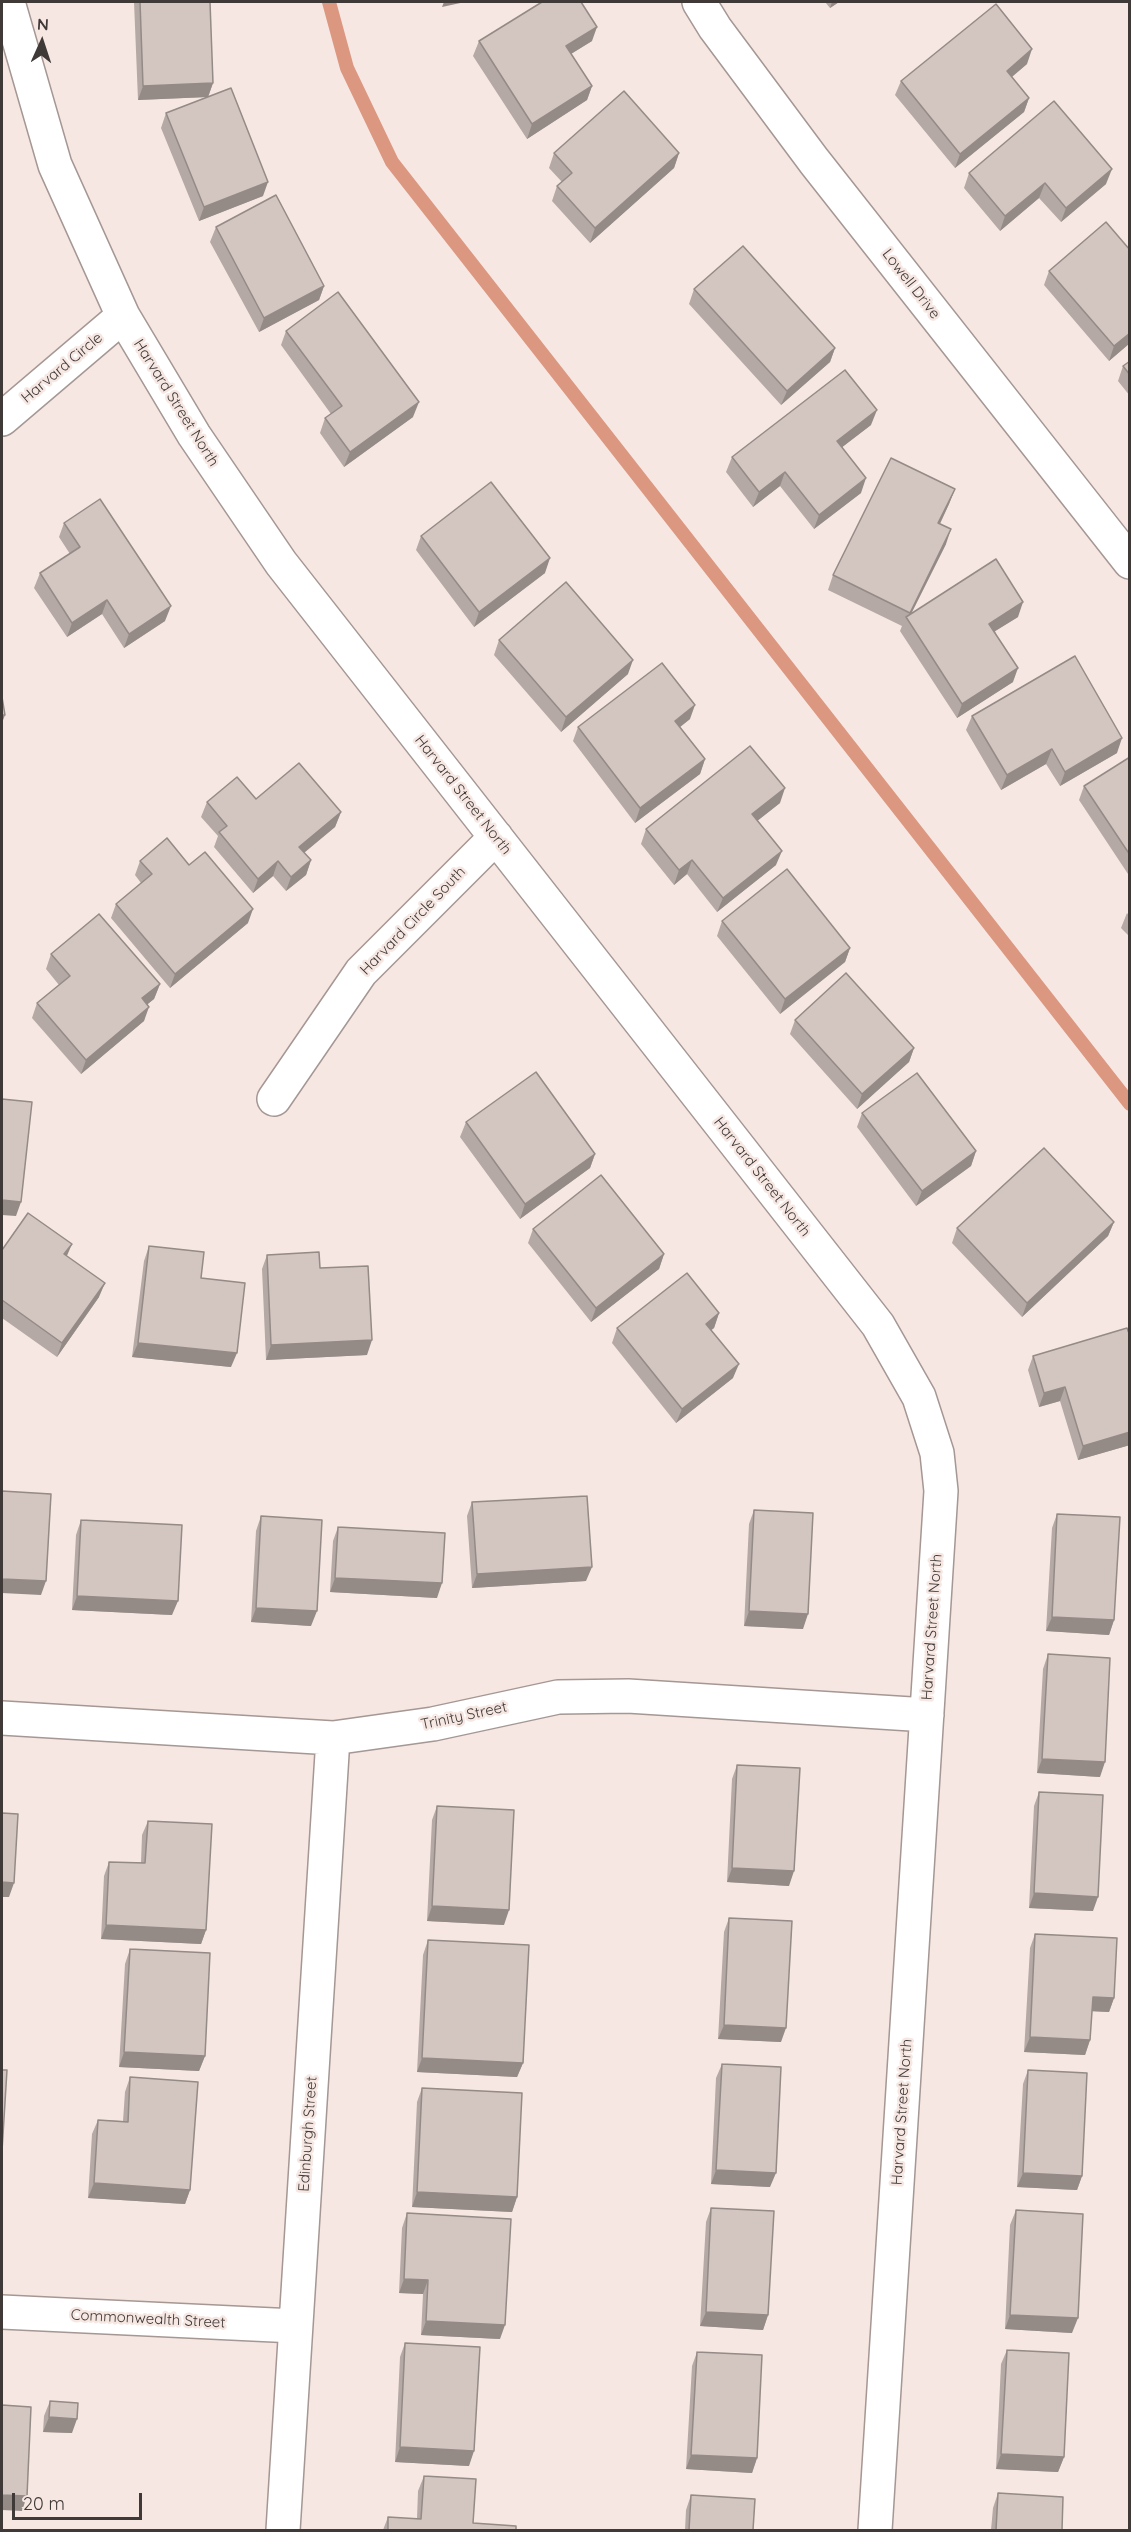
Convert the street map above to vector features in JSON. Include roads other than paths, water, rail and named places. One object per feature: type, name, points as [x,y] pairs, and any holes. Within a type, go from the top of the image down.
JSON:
[{"type":"street","name":"Harvard Street North","points":[[8,2],[55,165],[123,316],[194,435],[281,563],[878,1325],[919,1397],[937,1453],[941,1491],[875,2530]]},
{"type":"street","name":"Lowell Drive","points":[[699,2],[715,28],[814,161],[1130,562]]},
{"type":"street","name":"Harvard Circle","points":[[2,419],[123,316]]},
{"type":"street","name":"Harvard Circle South","points":[[274,1100],[361,972],[496,837]]},
{"type":"street","name":"Trinity Street","points":[[2,1718],[333,1738],[433,1724],[558,1697],[628,1696],[927,1715]]},
{"type":"street","name":"Edinburgh Street","points":[[283,2530],[333,1738]]},
{"type":"street","name":"Commonwealth Street","points":[[2,2312],[296,2326]]},
{"type":"waterway","points":[[329,2],[347,68],[392,162],[1130,1104]]}]
